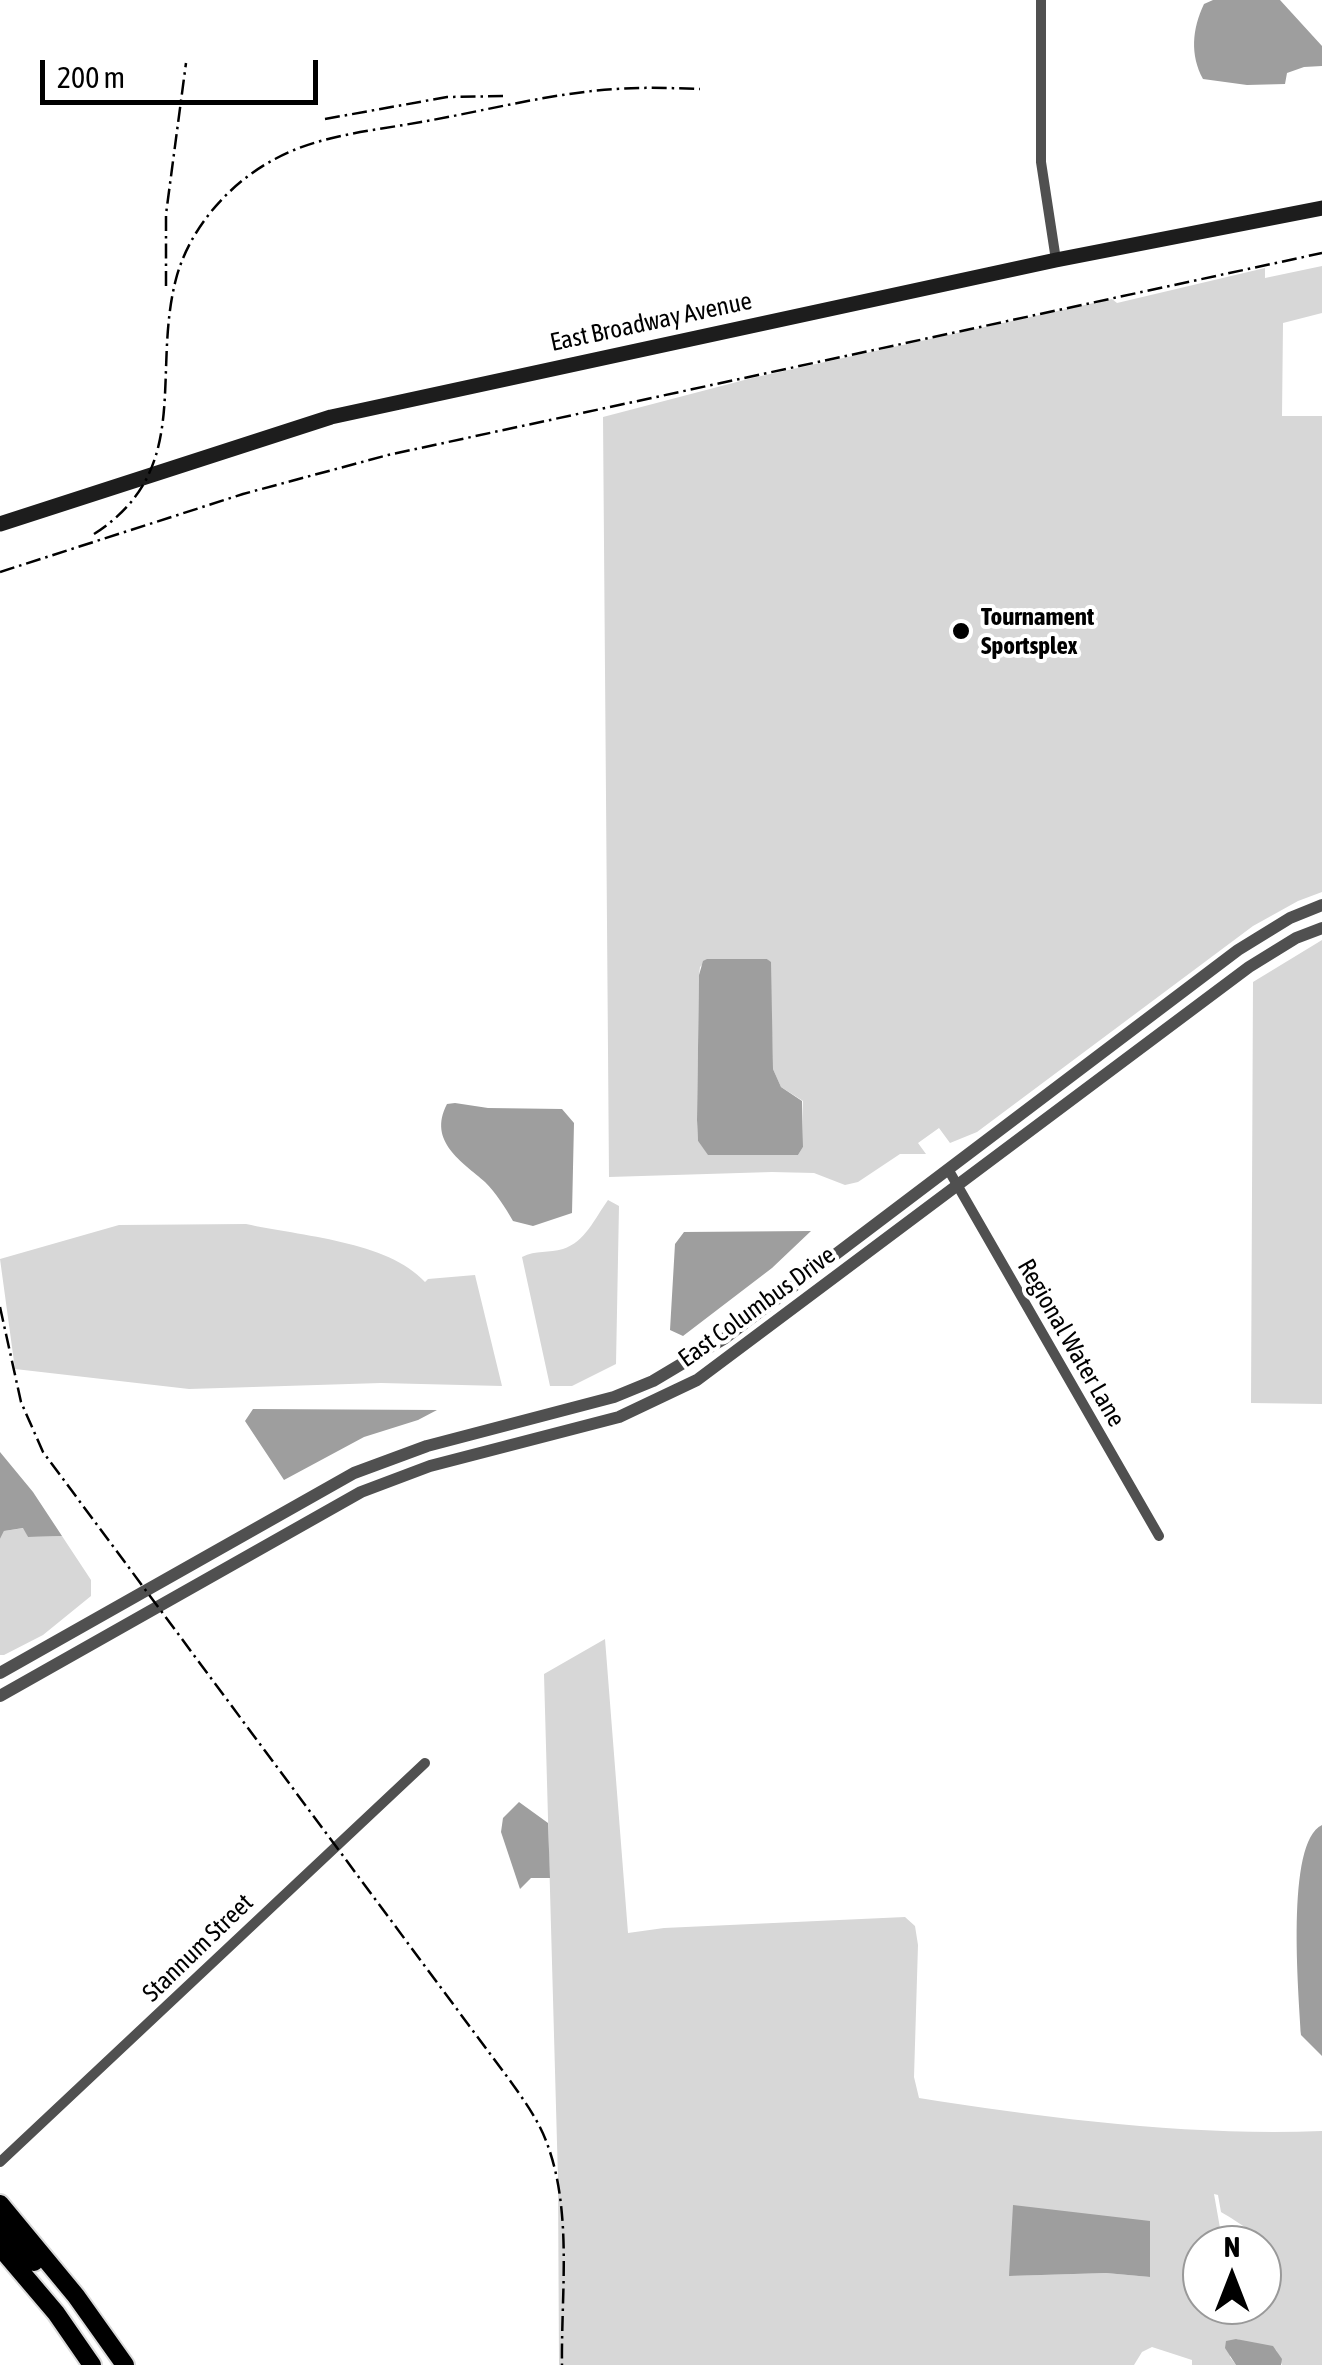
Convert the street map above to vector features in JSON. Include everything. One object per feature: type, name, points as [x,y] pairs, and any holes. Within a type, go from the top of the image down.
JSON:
[{"type":"main road","name":"East Broadway Avenue","points":[[0,524],[331,417],[1056,260],[1322,208]]},
{"type":"main road","points":[[0,2204],[86,2309],[125,2365]]},
{"type":"main road","points":[[0,2226],[74,2305],[86,2309]]},
{"type":"main road","points":[[0,2247],[56,2313],[92,2365]]},
{"type":"street","points":[[1040,0],[1041,162],[1056,260]]},
{"type":"street","name":"East Columbus Drive","points":[[0,1673],[354,1473],[427,1446],[614,1397],[691,1360],[1238,950],[1290,918],[1322,905]]},
{"type":"street","name":"East Columbus Drive","points":[[0,1696],[361,1492],[430,1466],[619,1417],[697,1380],[1249,967],[1296,938],[1322,928]]},
{"type":"street","name":"Regional Water Lane","points":[[948,1169],[1159,1536]]},
{"type":"street","points":[[538,1418],[543,1438]]},
{"type":"street","name":"Stannum Street","points":[[0,2162],[425,1764]]},
{"type":"shaded area","points":[[1213,0],[1280,0],[1322,46],[1322,66],[1287,73],[1285,84],[1247,85],[1203,79],[1194,51],[1195,32],[1204,4]]},
{"type":"shaded area","points":[[1322,266],[1322,313],[1283,323],[1282,416],[1322,416],[1322,892],[1253,926],[977,1132],[950,1143],[939,1128],[918,1143],[926,1154],[900,1154],[858,1182],[845,1185],[814,1173],[772,1172],[609,1177],[603,417],[752,378],[1112,299],[1117,303],[1265,268],[1265,278]],"holes":[[[708,959],[767,959],[773,1069],[781,1087],[803,1101],[803,1147],[798,1155],[708,1154],[698,1141],[697,1120],[700,967]]]},
{"type":"shaded area","points":[[1322,940],[1322,1404],[1251,1403],[1253,982]]},
{"type":"shaded area","points":[[707,959],[771,962],[773,1069],[781,1087],[802,1101],[803,1147],[798,1155],[708,1155],[698,1141],[699,975]]},
{"type":"shaded area","points":[[447,1104],[488,1108],[562,1109],[574,1123],[572,1213],[533,1226],[513,1221],[493,1191],[458,1159],[444,1140],[442,1117]]},
{"type":"shaded area","points":[[608,1200],[619,1206],[616,1364],[572,1386],[550,1386],[522,1257],[571,1246],[589,1229]]},
{"type":"shaded area","points":[[246,1224],[366,1249],[409,1268],[425,1282],[475,1275],[502,1386],[381,1383],[189,1389],[15,1369],[0,1259],[119,1225]]},
{"type":"shaded area","points":[[811,1231],[772,1268],[683,1336],[670,1330],[675,1244],[684,1232]]},
{"type":"shaded area","points":[[253,1409],[437,1410],[364,1437],[284,1480],[245,1421]]},
{"type":"shaded area","points":[[0,1452],[62,1536],[28,1537],[23,1528],[4,1531],[0,1539]]},
{"type":"shaded area","points":[[24,1528],[28,1537],[62,1536],[91,1580],[91,1596],[43,1635],[0,1655],[0,1539],[4,1531]]},
{"type":"shaded area","points":[[605,1639],[628,1933],[905,1917],[915,1926],[918,1945],[914,2077],[919,2098],[1120,2124],[1221,2131],[1322,2131],[1322,2365],[1282,2365],[1276,2350],[1236,2339],[1230,2357],[1236,2365],[1192,2365],[1192,2360],[1152,2347],[1142,2352],[1134,2365],[559,2365],[558,2179],[544,1674]],"holes":[[[1150,2221],[1150,2277],[1106,2273],[1009,2276]]]},
{"type":"shaded area","points":[[519,1802],[548,1823],[550,1878],[531,1878],[520,1889],[501,1832],[503,1818]]},
{"type":"shaded area","points":[[1322,1825],[1322,2056],[1301,2035],[1297,1921],[1303,1859],[1310,1837]]},
{"type":"shaded area","points":[[1013,2205],[1150,2221],[1150,2277],[1106,2273],[1009,2276]]},
{"type":"shaded area","points":[[1236,2339],[1273,2346],[1282,2359],[1281,2365],[1236,2365],[1225,2348],[1226,2341]]},
{"type":"railway","points":[[166,286],[166,214],[186,63]]},
{"type":"railway","points":[[94,534],[125,509],[145,481],[157,451],[163,418],[169,315],[182,260],[213,209],[258,169],[292,151],[328,139],[543,98],[616,89],[700,89]]},
{"type":"railway","points":[[325,119],[447,97],[508,96]]},
{"type":"railway","points":[[0,572],[243,494],[388,455],[1322,253]]},
{"type":"railway","points":[[0,1307],[21,1402],[43,1452],[537,2122],[549,2149],[561,2201],[562,2365]]},
{"type":"place","name":"Tournament Sportsplex","points":[[961,631]]}]
